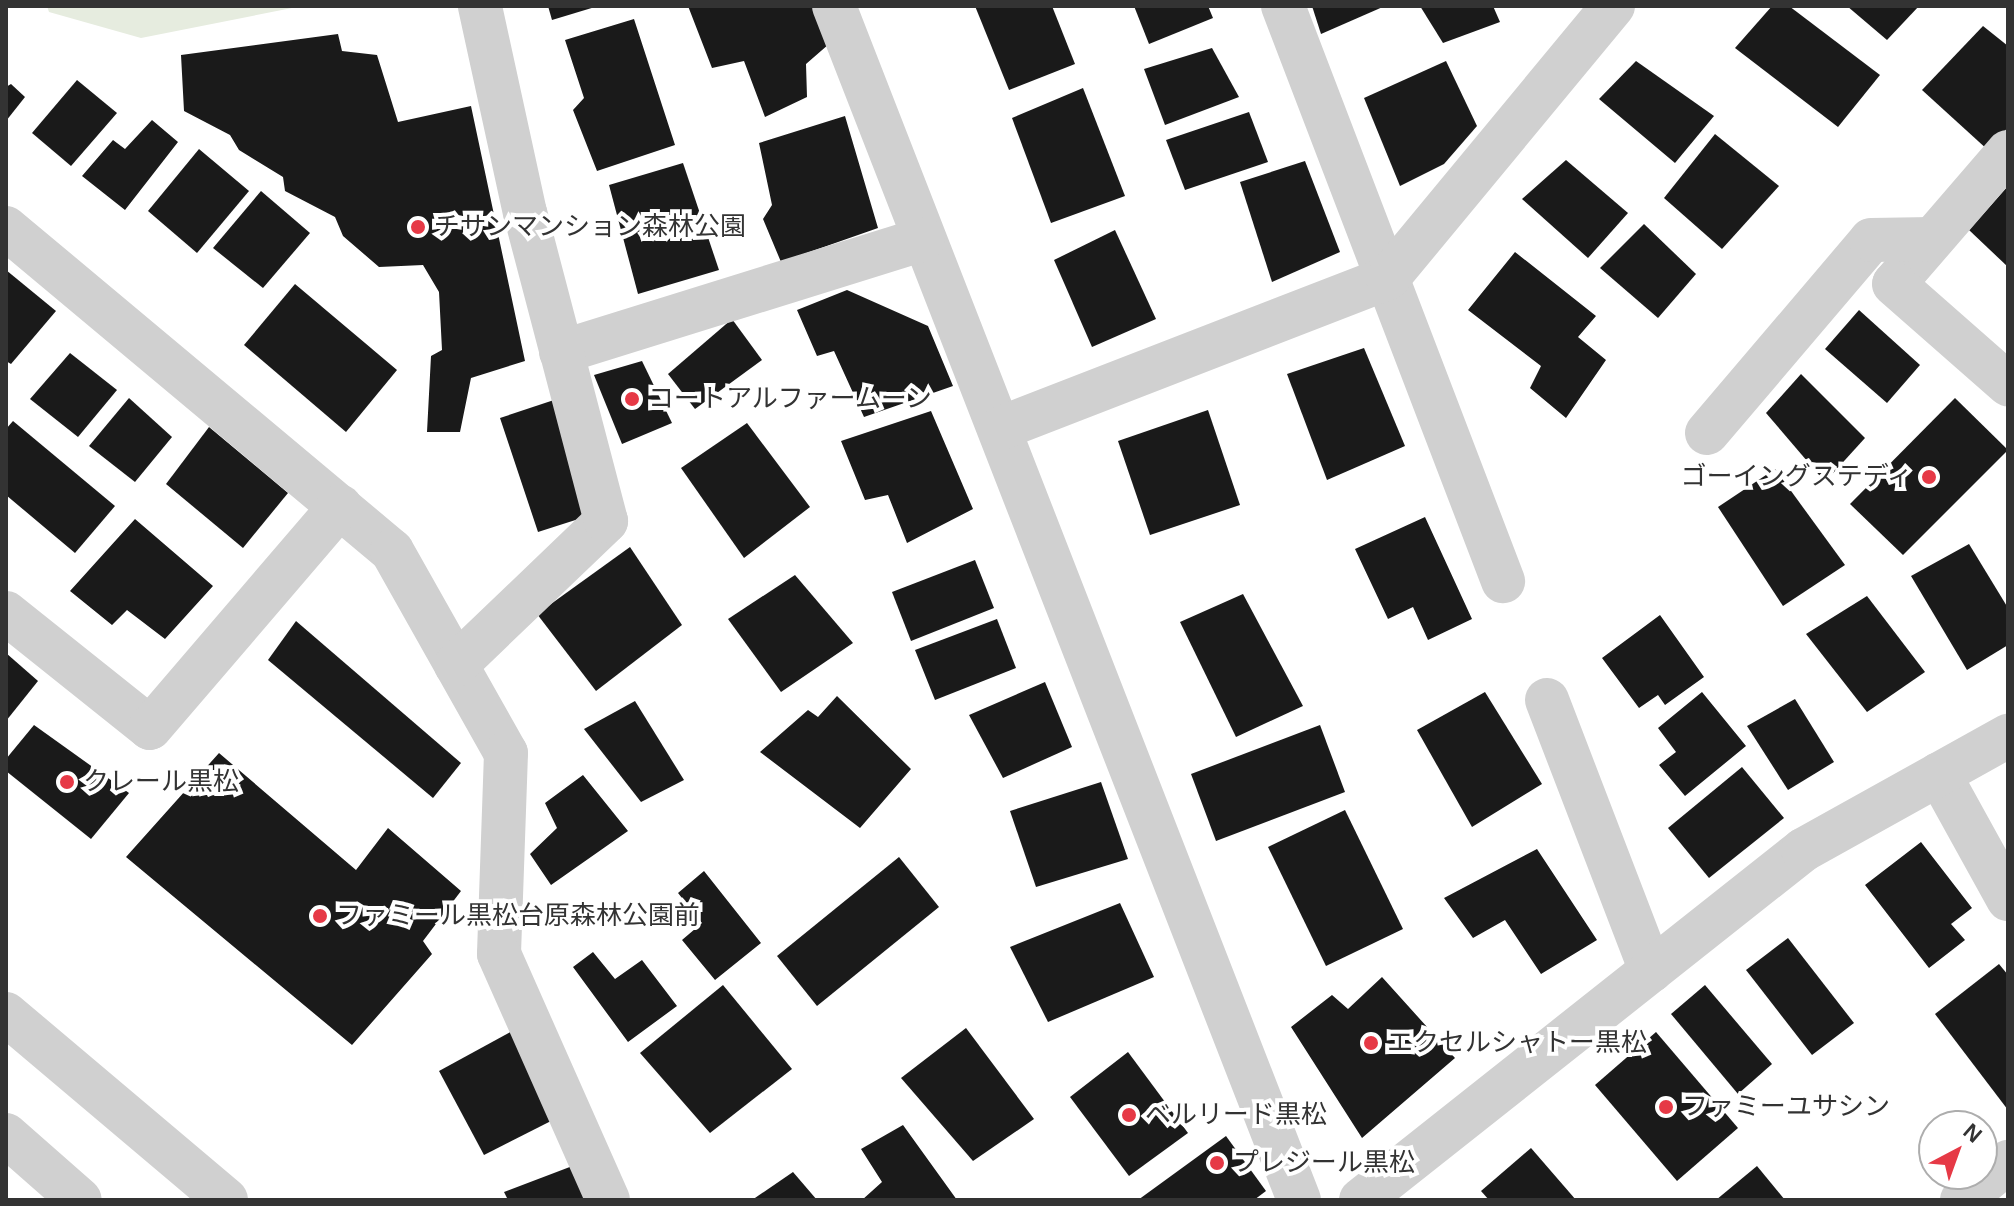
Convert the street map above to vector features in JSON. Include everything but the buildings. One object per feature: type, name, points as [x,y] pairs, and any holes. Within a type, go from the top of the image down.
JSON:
[{"type":"street","points":[[456,665],[606,521],[561,352],[480,6]]},
{"type":"street","points":[[834,6],[923,239],[1001,428],[1299,1200]]},
{"type":"street","points":[[1283,6],[1503,581]]},
{"type":"street","points":[[1001,428],[1388,278],[1613,6]]},
{"type":"street","points":[[2008,152],[1894,284],[2008,384]]},
{"type":"street","points":[[6,228],[392,551],[506,753],[499,954],[608,1200]]},
{"type":"street","points":[[561,352],[923,239]]},
{"type":"street","points":[[1707,433],[1871,240],[1932,239]]},
{"type":"street","points":[[6,613],[150,728],[340,506]]},
{"type":"street","points":[[1547,700],[1651,971]]},
{"type":"street","points":[[1361,1200],[1803,850],[2008,736]]},
{"type":"street","points":[[1939,774],[2008,899]]},
{"type":"street","points":[[6,1014],[226,1200]]},
{"type":"street","points":[[6,1135],[80,1200]]},
{"type":"street","points":[[1962,1200],[2008,1162]]},
{"type":"shaded area","points":[[47,6],[302,6],[141,38],[49,12]]},
{"type":"place","name":"チサンマンション森林公園","points":[[418,227]]},
{"type":"place","name":"コートアルファームーン","points":[[632,399]]},
{"type":"place","name":"ゴーイングステディ","points":[[1929,477]]},
{"type":"place","name":"クレール黒松","points":[[67,782]]},
{"type":"place","name":"ファミール黒松台原森林公園前","points":[[320,916]]},
{"type":"place","name":"エクセルシャトー黒松","points":[[1371,1043]]},
{"type":"place","name":"ファミーユサシン","points":[[1666,1107]]},
{"type":"place","name":"ベルリード黒松","points":[[1129,1115]]},
{"type":"place","name":"プレジール黒松","points":[[1217,1163]]}]
